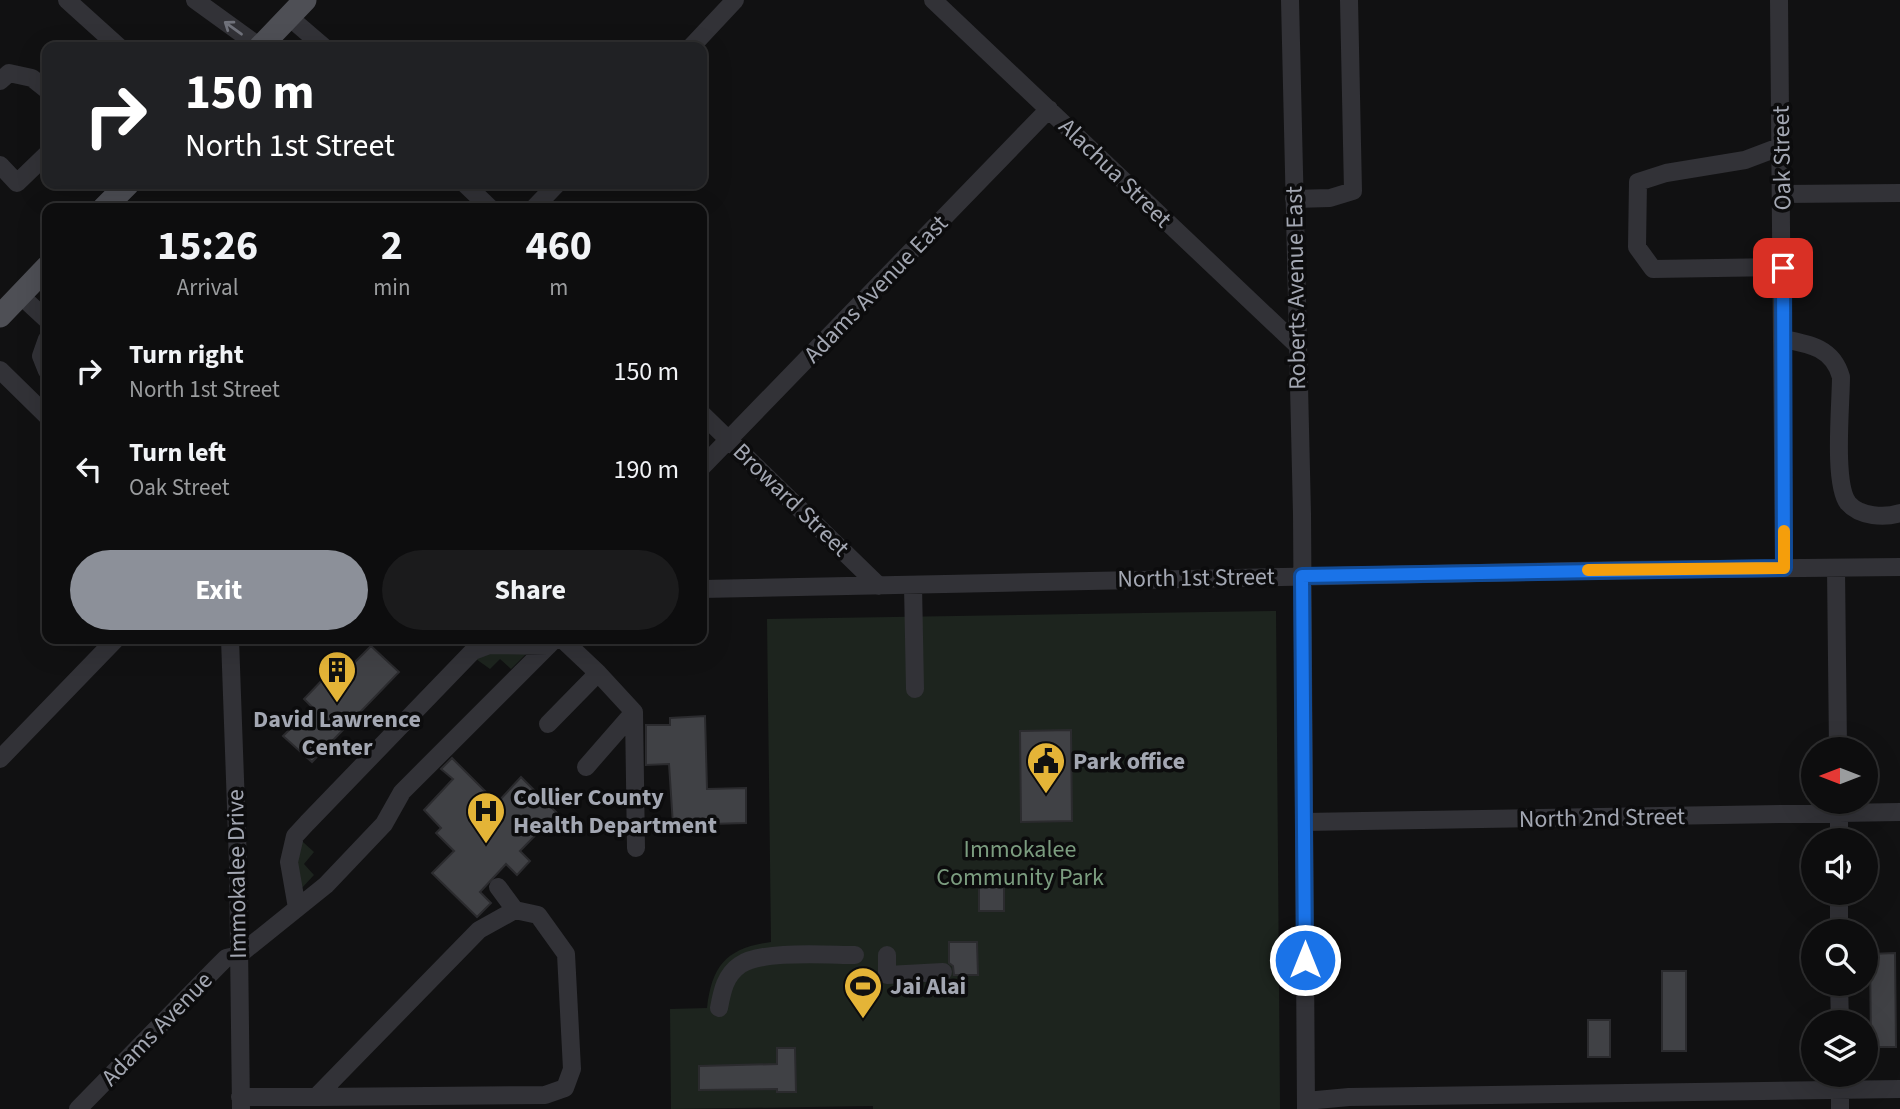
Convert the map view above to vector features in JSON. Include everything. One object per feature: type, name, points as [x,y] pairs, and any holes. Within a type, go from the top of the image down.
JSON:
[{"type":"main road","points":[[265,42],[305,0]]},
{"type":"main road","points":[[109,203],[123,189]]},
{"type":"main road","points":[[0,316],[42,272]]},
{"type":"street","points":[[67,0],[113,42]]},
{"type":"street","points":[[696,42],[735,0]]},
{"type":"street","name":"Alachua Street","points":[[933,0],[1297,345]]},
{"type":"street","name":"Roberts Avenue East","points":[[1290,0],[1302,576],[1306,1105]]},
{"type":"street","points":[[1294,199],[1330,198],[1353,191],[1349,0]]},
{"type":"street","name":"Oak Street","points":[[1780,0],[1784,568]]},
{"type":"street","points":[[201,4],[253,42]]},
{"type":"street","points":[[289,17],[318,42]]},
{"type":"street","points":[[0,81],[9,73],[32,78],[42,86]]},
{"type":"street","name":"Adams Avenue East","points":[[707,462],[1049,110]]},
{"type":"street","points":[[1782,146],[1745,160],[1666,173],[1638,182],[1637,247],[1653,269],[1783,268]]},
{"type":"street","points":[[0,165],[17,183],[42,159]]},
{"type":"street","points":[[470,189],[485,203]]},
{"type":"street","points":[[539,203],[552,189]]},
{"type":"street","points":[[1783,194],[1900,193]]},
{"type":"street","points":[[20,295],[42,315]]},
{"type":"street","points":[[1783,339],[1814,346],[1830,355],[1838,365],[1841,377],[1839,476],[1848,503],[1864,513],[1888,517],[1900,513]]},
{"type":"street","points":[[0,370],[42,404]]},
{"type":"street","name":"Broward Street","points":[[707,419],[879,586]]},
{"type":"street","name":"North 1st Street","points":[[707,589],[1900,567]]},
{"type":"street","points":[[1836,569],[1838,737]]},
{"type":"street","points":[[913,585],[915,689]]},
{"type":"street","points":[[0,759],[111,644]]},
{"type":"street","name":"Immokalee Drive","points":[[231,644],[240,1103]]},
{"type":"street","points":[[297,908],[289,862],[295,836],[473,651],[489,645],[506,644]]},
{"type":"street","name":"Adams Avenue","points":[[79,1109],[226,958],[239,955],[326,885],[384,824],[402,792],[552,644]]},
{"type":"street","points":[[559,644],[598,673],[634,712],[636,848]]},
{"type":"street","points":[[548,724],[598,673]]},
{"type":"street","points":[[586,767],[634,712]]},
{"type":"street","name":"North 2nd Street","points":[[1304,822],[1801,808]]},
{"type":"street","name":"North 2nd Street","points":[[1878,810],[1900,812]]},
{"type":"street","points":[[240,1103],[316,1097],[545,1095],[565,1087],[572,1069],[566,954],[538,915],[515,910],[498,887]]},
{"type":"street","points":[[316,1097],[479,930],[515,910]]},
{"type":"street","points":[[719,1008],[723,985],[739,965],[756,958],[855,955]]},
{"type":"street","points":[[887,955],[887,975],[943,972]]},
{"type":"street","points":[[1306,1105],[1363,1097],[1801,1083]]},
{"type":"street","points":[[1878,1086],[1900,1089]]},
{"type":"street","points":[[1840,1087],[1840,1109]]},
{"type":"green space","name":"Immokalee Community Park","points":[[1276,611],[1280,1109],[873,1109],[873,1106],[671,1109],[670,1009],[707,1008],[713,980],[724,961],[743,949],[771,942],[767,619]]},
{"type":"green space","points":[[487,653],[527,653],[511,669],[500,659],[490,669],[476,659]]},
{"type":"green space","points":[[300,842],[314,852],[304,864],[314,875],[301,889],[295,854]]},
{"type":"building","name":"David Lawrence Center","points":[[371,646],[399,672],[312,762],[283,736],[312,707],[304,699],[330,672],[338,679]]},
{"type":"building","points":[[705,716],[707,789],[746,788],[746,823],[673,825],[669,764],[646,765],[646,725],[670,725],[670,718]]},
{"type":"building","name":"Park office","points":[[1071,730],[1072,821],[1021,822],[1020,731]]},
{"type":"building","name":"Collier County Health Department","points":[[452,758],[497,803],[521,777],[557,813],[520,851],[530,861],[517,875],[506,864],[480,892],[491,903],[477,917],[432,873],[454,851],[436,833],[441,828],[424,810],[453,779],[441,769]]},
{"type":"building","points":[[979,882],[1004,882],[1004,911],[979,911]]},
{"type":"building","points":[[949,942],[977,942],[978,975],[954,975],[953,966],[949,963]]},
{"type":"building","points":[[1895,953],[1896,1047],[1878,1047],[1878,1010],[1871,1010],[1870,996],[1878,996],[1878,954]]},
{"type":"building","points":[[1662,971],[1686,971],[1686,1051],[1662,1051]]},
{"type":"building","points":[[1588,1020],[1610,1020],[1610,1057],[1588,1057]]},
{"type":"building","points":[[777,1048],[795,1048],[796,1092],[777,1092],[777,1089],[699,1090],[699,1066],[777,1064]]},
{"type":"slow traffic","points":[[1588,570],[1784,568],[1784,531]]},
{"type":"place","name":"David Lawrence Center","points":[[337,704]]},
{"type":"place","name":"Park office","points":[[1046,795]]},
{"type":"place","name":"Collier County Health Department","points":[[486,845]]},
{"type":"place","name":"Jai Alai","points":[[863,1020]]},
{"type":"route","points":[[1305,960],[1302,576],[1784,568],[1783,268]]}]
